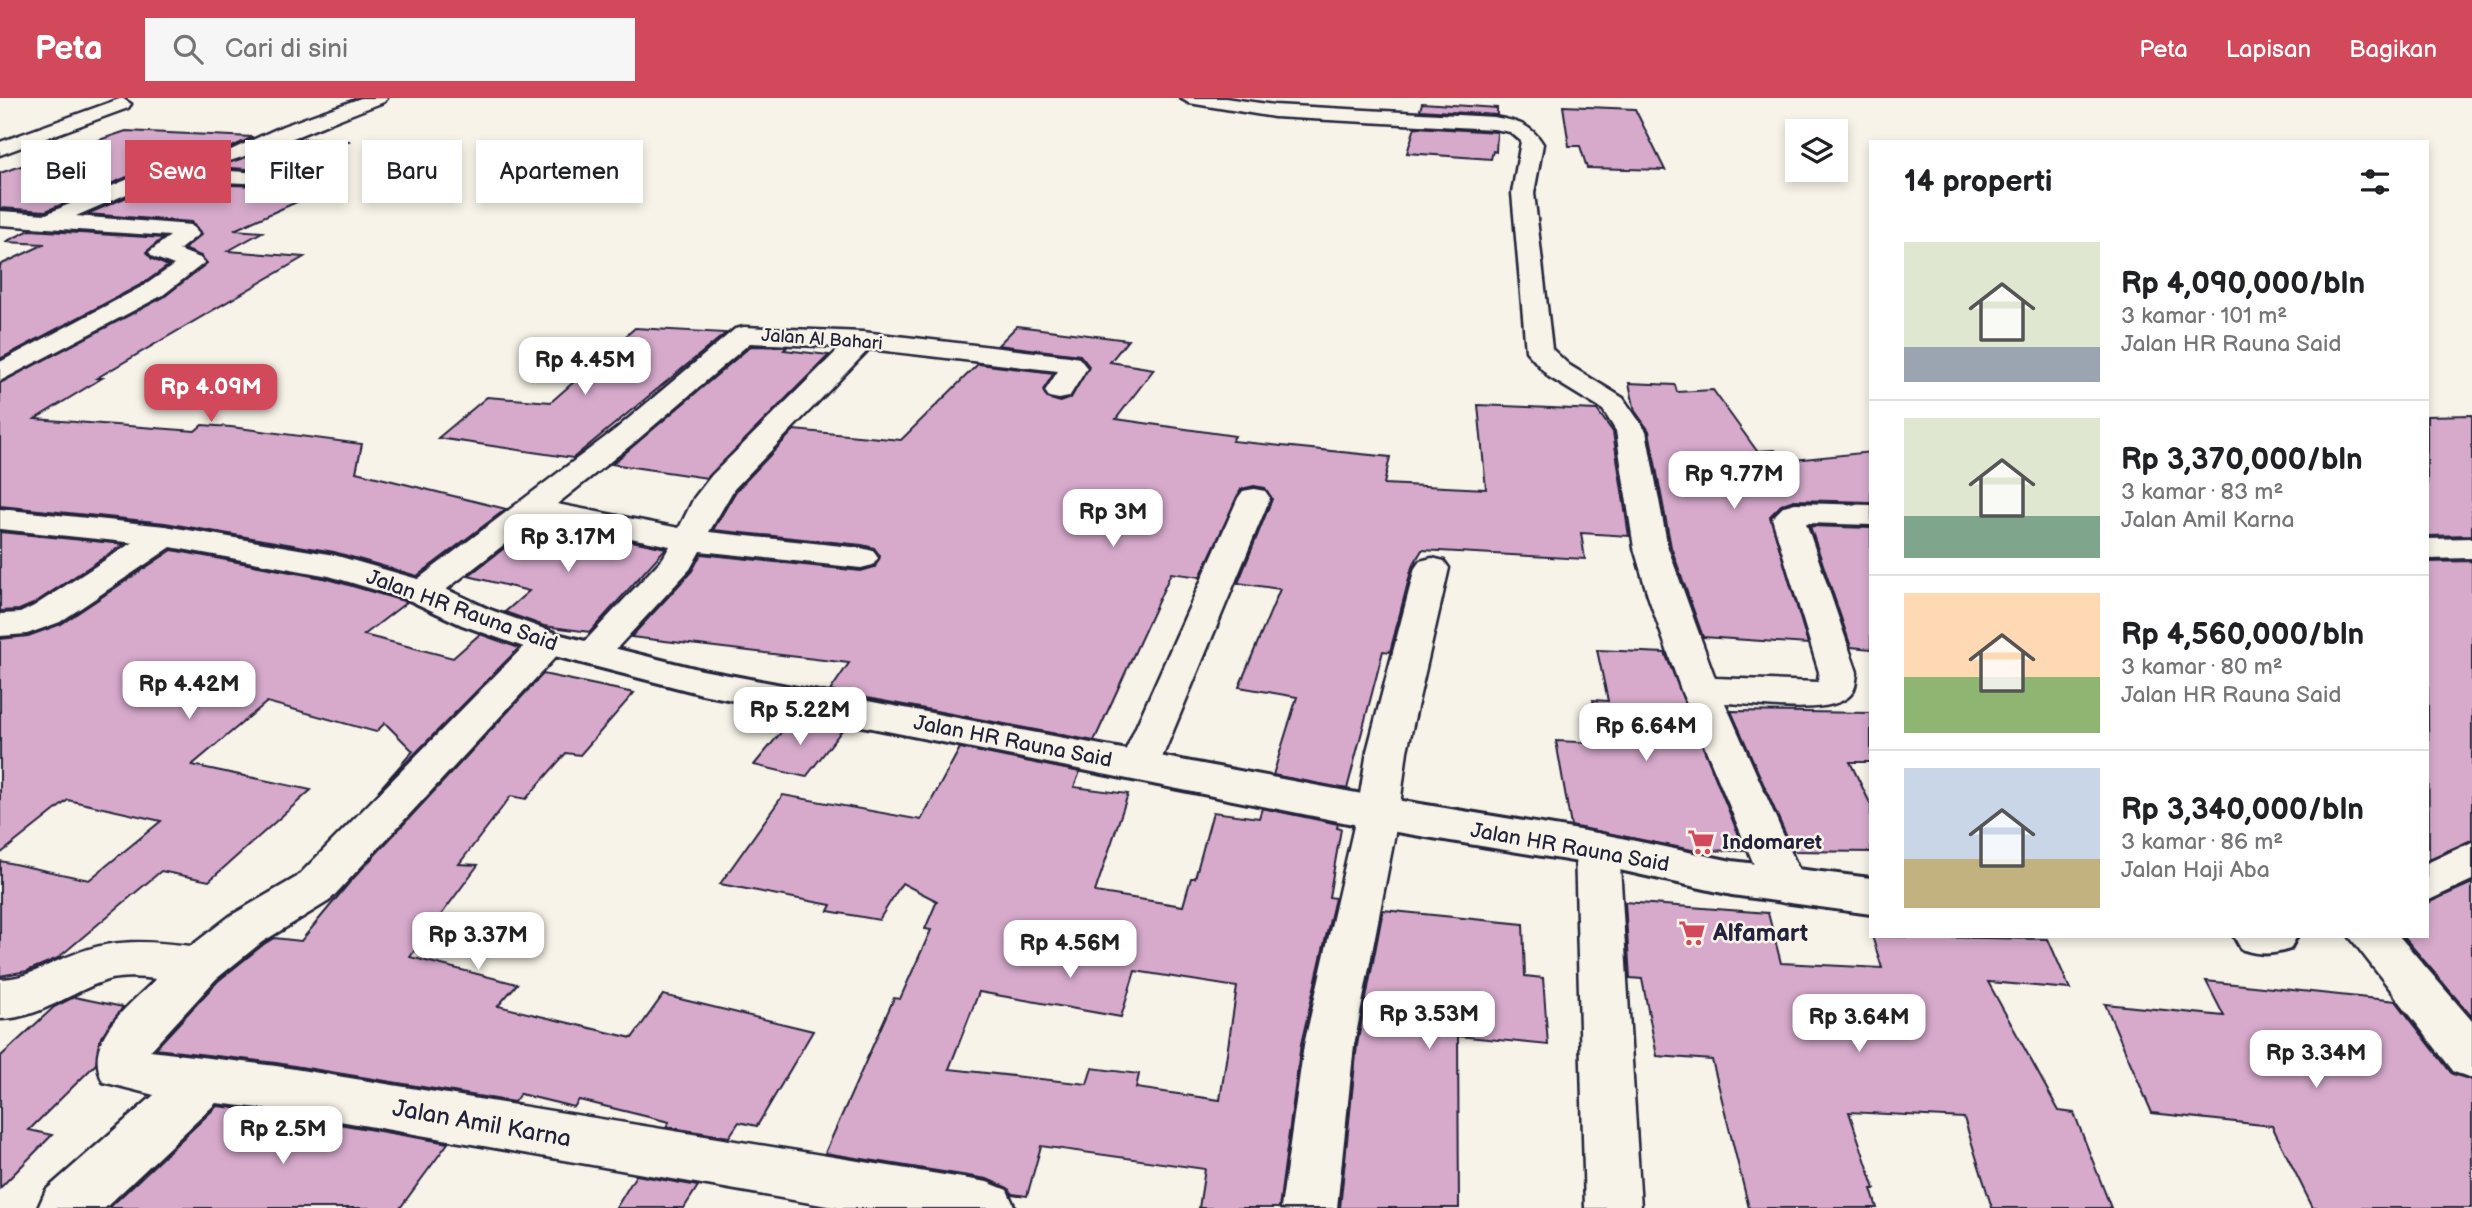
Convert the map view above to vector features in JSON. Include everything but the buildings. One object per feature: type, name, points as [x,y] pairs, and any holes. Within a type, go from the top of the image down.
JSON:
[{"type":"main road","name":"Jalan HR Rauna Said","points":[[1,520],[164,536],[322,563],[422,592],[475,617],[548,643],[702,682],[1378,813],[1597,849],[1784,886],[1869,896]]},
{"type":"main road","points":[[2429,883],[2472,859]]},
{"type":"street","points":[[1189,98],[1274,111],[1513,127],[1525,132],[1533,144],[1524,202],[1539,351],[1559,371],[1613,404],[1631,431],[1651,548],[1665,596],[1700,690],[1784,886]]},
{"type":"street","points":[[231,156],[290,130],[377,99]]},
{"type":"street","points":[[0,149],[122,104]]},
{"type":"street","points":[[256,125],[290,130]]},
{"type":"street","points":[[0,242],[125,187]]},
{"type":"street","points":[[0,218],[187,231],[185,237],[162,252],[192,264],[154,290],[0,373]]},
{"type":"street","name":"Jalan Al Bahari","points":[[422,592],[626,435],[744,335],[863,341],[1069,364],[1073,368],[1059,391]]},
{"type":"street","points":[[591,654],[659,586],[678,562],[710,498],[723,482],[863,341]]},
{"type":"street","points":[[1139,765],[1254,498]]},
{"type":"street","points":[[531,508],[690,540],[861,558]]},
{"type":"street","points":[[1700,690],[1821,695],[1836,688],[1838,672],[1787,518],[1795,513],[1869,515]]},
{"type":"street","points":[[0,625],[36,620],[164,536]]},
{"type":"street","points":[[2429,549],[2472,548]]},
{"type":"street","points":[[1308,1208],[1329,1045],[1378,813],[1387,751],[1432,568]]},
{"type":"street","name":"Jalan Amil Karna","points":[[548,643],[320,882],[296,901],[246,929],[200,966],[137,1030],[122,1051],[121,1066],[276,1088],[987,1208]]},
{"type":"street","points":[[1597,849],[1613,1208]]},
{"type":"street","points":[[2374,938],[2472,1057]]},
{"type":"street","points":[[0,999],[30,995],[84,969],[114,960],[200,966]]},
{"type":"street","points":[[66,1208],[207,1079]]},
{"type":"place","name":"Indomaret","points":[[1701,842]]},
{"type":"place","name":"Alfamart","points":[[1692,933]]}]
